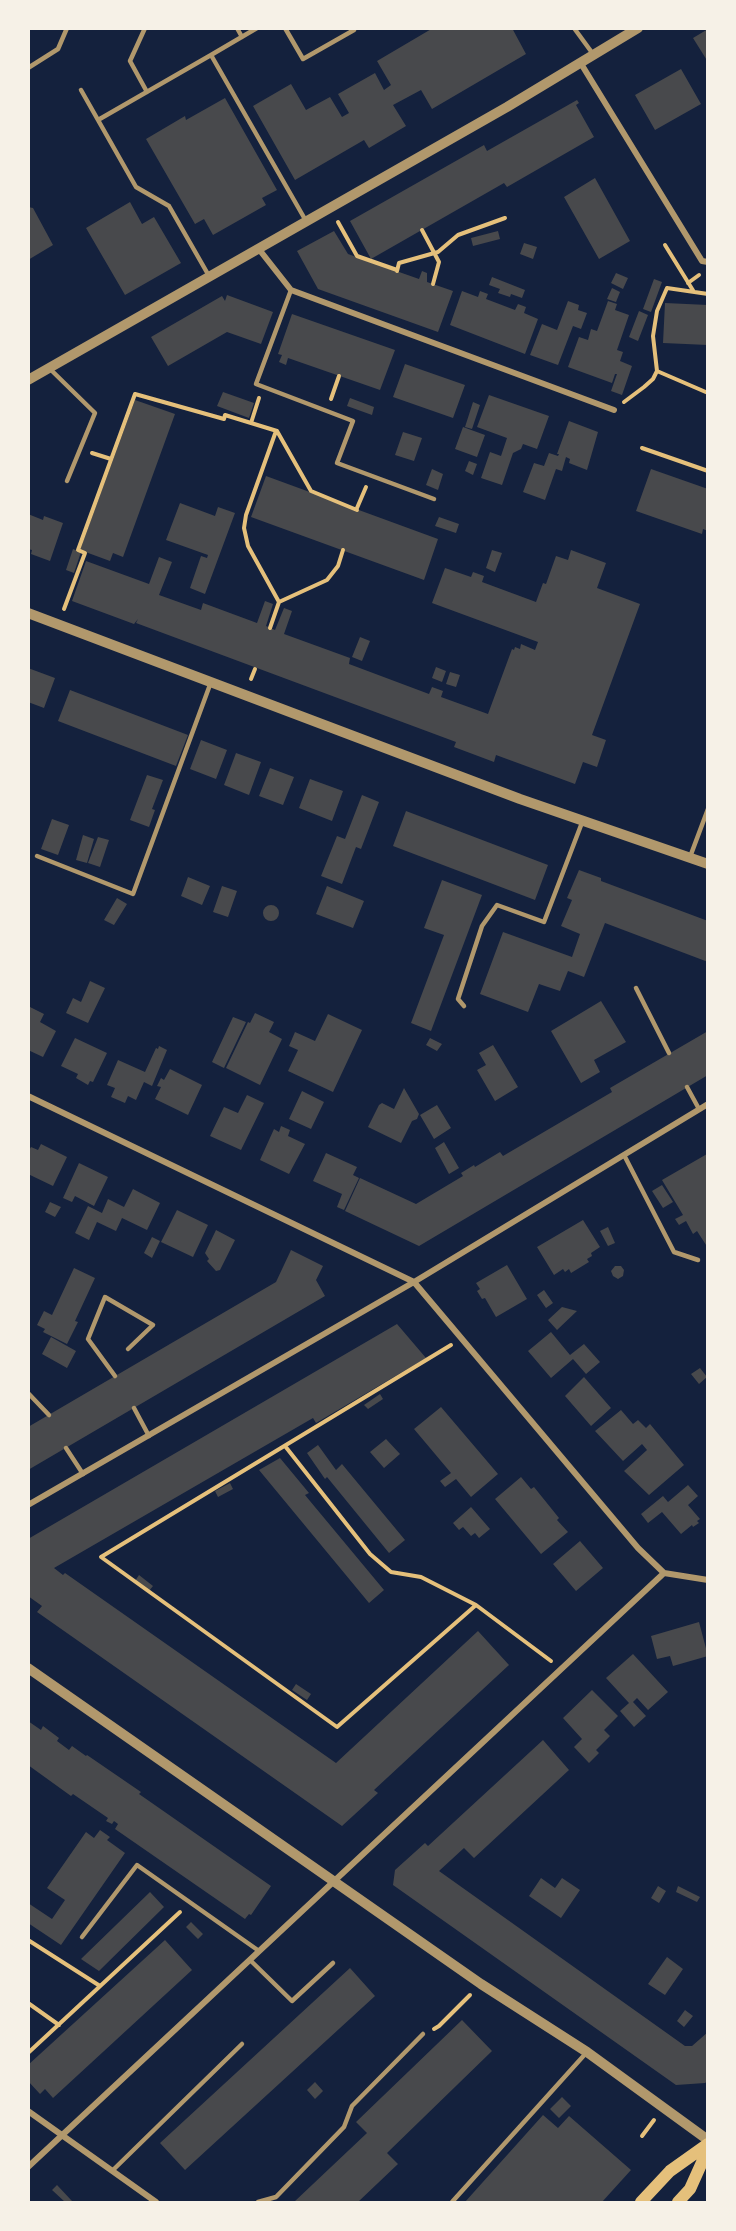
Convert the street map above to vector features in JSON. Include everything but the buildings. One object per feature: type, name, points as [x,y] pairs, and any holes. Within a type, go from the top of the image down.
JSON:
[{"type":"main road","points":[[641,2202],[670,2171],[708,2142]]},
{"type":"main road","points":[[678,2202],[690,2189],[708,2149]]},
{"type":"street","points":[[28,380],[507,107],[638,28]]},
{"type":"street","points":[[580,62],[702,261],[708,262]]},
{"type":"street","points":[[258,248],[291,290],[614,410]]},
{"type":"street","points":[[28,613],[509,795],[708,864]]},
{"type":"street","points":[[28,1096],[414,1282],[638,1548],[664,1573],[708,1580]]},
{"type":"street","points":[[28,1505],[414,1282],[708,1104]]},
{"type":"street","points":[[28,2167],[664,1573]]},
{"type":"street","points":[[28,1668],[481,1984],[587,2052],[708,2142]]},
{"type":"street","points":[[28,2111],[156,2202]]},
{"type":"lane","points":[[28,68],[58,49],[67,28]]},
{"type":"lane","points":[[144,28],[130,61],[147,92]]},
{"type":"lane","points":[[237,28],[242,37]]},
{"type":"lane","points":[[98,120],[257,28]]},
{"type":"lane","points":[[285,28],[303,59],[354,30]]},
{"type":"lane","points":[[574,28],[593,54]]},
{"type":"lane","points":[[211,55],[306,221]]},
{"type":"lane","points":[[81,90],[136,187],[169,206],[209,276]]},
{"type":"lane","points":[[291,290],[256,384],[353,420],[337,463],[434,499]]},
{"type":"lane","points":[[49,368],[95,413],[67,481]]},
{"type":"lane","points":[[37,856],[133,894],[211,682]]},
{"type":"lane","points":[[690,857],[708,809]]},
{"type":"lane","points":[[464,1006],[458,999],[482,926],[497,905],[544,922],[583,820]]},
{"type":"lane","points":[[636,988],[669,1053]]},
{"type":"lane","points":[[687,1087],[699,1109]]},
{"type":"lane","points":[[624,1155],[674,1252],[698,1260]]},
{"type":"lane","points":[[115,1376],[88,1339],[105,1297],[153,1325],[128,1350]]},
{"type":"lane","points":[[28,1393],[49,1415]]},
{"type":"lane","points":[[134,1408],[149,1436]]},
{"type":"lane","points":[[66,1448],[82,1474]]},
{"type":"lane","points":[[82,1937],[137,1865],[259,1951]]},
{"type":"lane","points":[[250,1960],[292,2001],[333,1963]]},
{"type":"lane","points":[[258,2202],[276,2198],[345,2127],[352,2106],[423,2034]]},
{"type":"lane","points":[[112,2171],[242,2044]]},
{"type":"lane","points":[[452,2202],[587,2052]]},
{"type":"path","points":[[330,208],[357,256],[397,271],[399,263],[435,253],[458,235],[505,218]]},
{"type":"path","points":[[422,230],[438,262],[433,284]]},
{"type":"path","points":[[665,245],[694,292]]},
{"type":"path","points":[[614,410],[644,387],[657,371],[653,336],[657,311],[667,288],[708,294]]},
{"type":"path","points":[[657,371],[708,393]]},
{"type":"path","points":[[327,411],[339,376]]},
{"type":"path","points":[[251,423],[263,387]]},
{"type":"path","points":[[58,624],[84,553],[78,550],[135,394],[224,419],[225,415],[277,431],[311,491],[357,509],[370,476]]},
{"type":"path","points":[[277,431],[246,515],[244,528],[248,546],[279,602]]},
{"type":"path","points":[[642,447],[708,471]]},
{"type":"path","points":[[270,628],[279,602],[327,580],[338,566],[343,550]]},
{"type":"path","points":[[462,1339],[101,1557],[337,1727],[476,1605]]},
{"type":"path","points":[[285,1446],[370,1554],[391,1572],[420,1577],[476,1605],[561,1669]]},
{"type":"path","points":[[28,2052],[190,1903]]},
{"type":"path","points":[[28,1940],[100,1986]]},
{"type":"path","points":[[423,2034],[439,2026],[481,1984]]},
{"type":"path","points":[[28,2003],[59,2025]]}]
